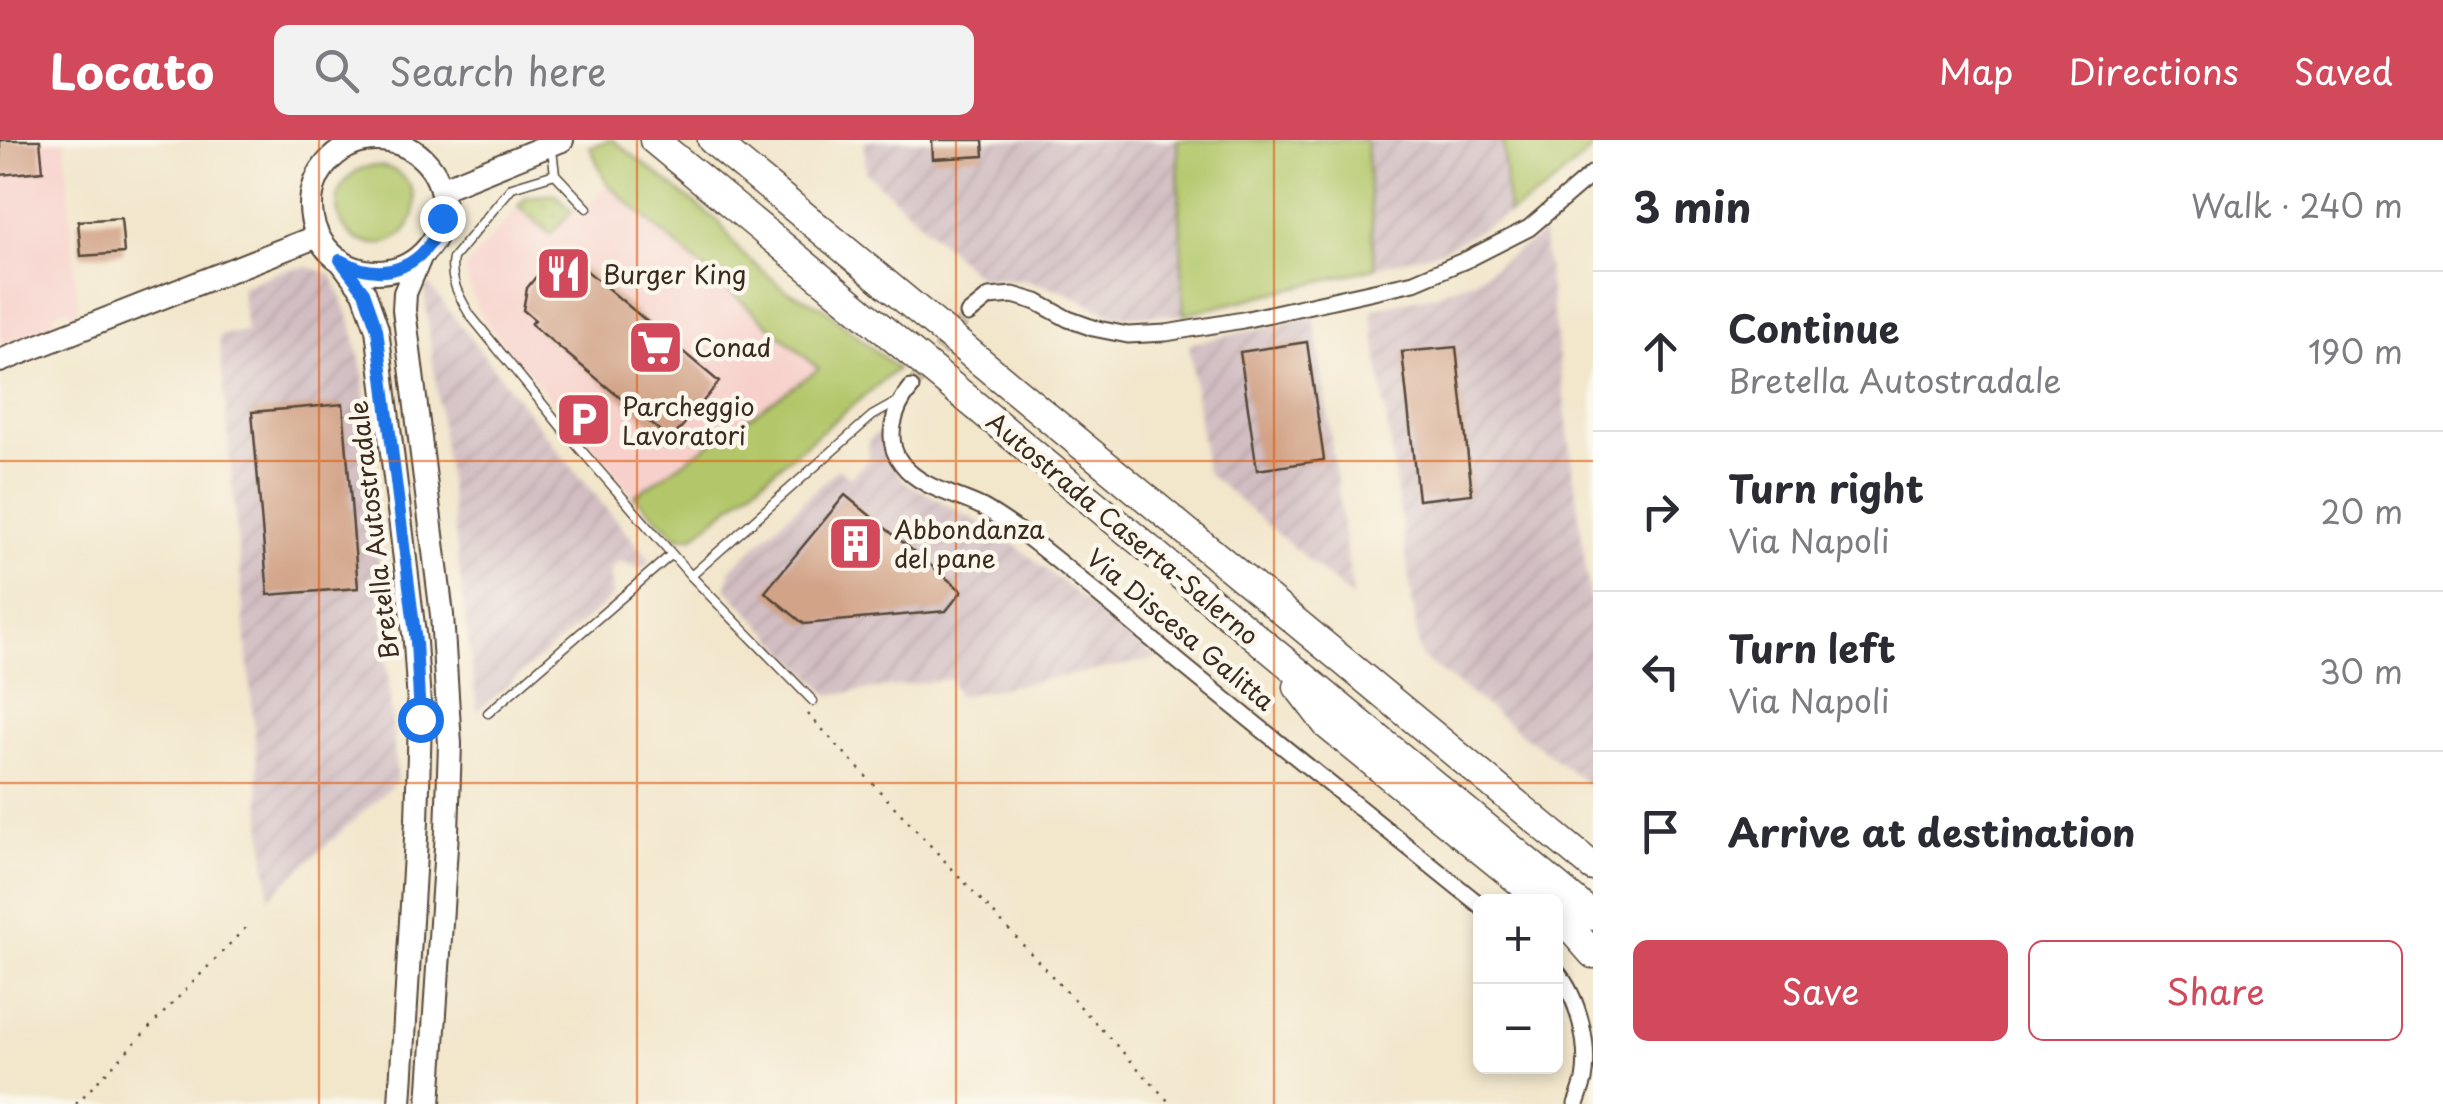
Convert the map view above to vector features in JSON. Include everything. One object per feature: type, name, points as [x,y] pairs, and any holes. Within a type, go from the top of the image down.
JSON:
[{"type":"highway","name":"Autostrada Caserta-Salerno","points":[[712,140],[1593,866]]},
{"type":"highway","name":"Autostrada Caserta-Salerno","points":[[655,141],[1593,916]]},
{"type":"highway","points":[[1267,647],[1328,726],[1534,894]]},
{"type":"highway","points":[[1563,920],[1593,954]]},
{"type":"main road","points":[[368,140],[384,140],[414,151],[426,161],[441,188],[442,218],[431,244],[421,255],[396,269],[382,272],[353,267],[340,260],[318,236],[313,221],[313,190],[328,162],[353,144],[368,140]]},
{"type":"main road","points":[[441,188],[556,142]]},
{"type":"main road","points":[[0,361],[318,236]]},
{"type":"main road","points":[[421,255],[405,293],[404,310],[442,614],[450,744],[448,832],[429,1104]]},
{"type":"main road","name":"Bretella Autostradale","points":[[340,260],[364,292],[377,329],[416,642],[420,719],[417,820],[400,1104]]},
{"type":"street","points":[[968,314],[989,297],[1014,294],[1093,328],[1128,335],[1243,320],[1414,282],[1529,228],[1593,173]]},
{"type":"street","name":"Via Discesa Galitta","points":[[906,394],[894,416],[892,435],[895,454],[904,467],[921,480],[982,507],[1015,528],[1473,900]]},
{"type":"street","points":[[1563,983],[1578,1016],[1585,1059],[1584,1082],[1576,1104]]},
{"type":"lane","points":[[556,142],[554,174],[586,208]]},
{"type":"lane","points":[[554,174],[512,186],[453,258],[451,269],[458,294],[482,330],[567,434],[672,554],[814,700]]},
{"type":"lane","points":[[692,576],[872,416],[906,394]]},
{"type":"lane","points":[[488,713],[672,554]]},
{"type":"path","points":[[814,700],[804,710],[1171,1104]]},
{"type":"path","points":[[76,1104],[248,925]]},
{"type":"shaded area","points":[[0,140],[65,140],[78,313],[74,315],[68,308],[55,312],[52,324],[3,344],[0,342]]},
{"type":"shaded area","points":[[864,140],[1177,140],[1184,315],[1115,316],[1063,291],[1027,280],[980,278],[866,172]]},
{"type":"shaded area","points":[[1366,140],[1503,140],[1508,214],[1445,249],[1375,268]]},
{"type":"shaded area","points":[[607,184],[819,369],[634,496],[478,311],[464,270],[526,197],[556,194],[579,217]]},
{"type":"shaded area","points":[[1543,234],[1593,624],[1593,788],[1420,656],[1371,309],[1434,295],[1474,280]]},
{"type":"shaded area","points":[[308,267],[331,274],[351,322],[363,374],[397,781],[269,897],[219,335],[246,332],[241,287],[284,270]]},
{"type":"shaded area","points":[[429,285],[563,457],[651,561],[641,569],[619,561],[610,570],[612,597],[477,711],[424,290]]},
{"type":"shaded area","points":[[1314,317],[1353,599],[1206,472],[1189,344]]},
{"type":"shaded area","points":[[882,434],[885,453],[905,482],[1003,535],[1157,659],[957,696],[951,679],[829,695],[727,589],[731,569],[838,468],[850,477],[869,459],[868,440]]},
{"type":"green space","points":[[609,140],[719,222],[741,253],[787,291],[823,307],[897,369],[694,536],[678,537],[634,496],[819,369],[607,184],[590,147]]},
{"type":"green space","points":[[1177,140],[1366,140],[1375,268],[1184,315]]},
{"type":"green space","points":[[1503,140],[1593,140],[1593,149],[1545,191],[1508,214]]},
{"type":"green space","points":[[376,166],[391,169],[403,178],[412,190],[412,220],[403,232],[391,241],[376,244],[361,241],[349,232],[340,220],[337,205],[340,190],[349,178],[361,169]]},
{"type":"green space","points":[[556,194],[572,211],[550,234],[518,206],[526,197]]},
{"type":"building","points":[[0,140],[40,140],[43,171],[0,175]]},
{"type":"building","points":[[932,140],[983,140],[984,156],[933,159]]},
{"type":"building","points":[[121,218],[124,253],[81,256],[78,221]]},
{"type":"building","points":[[564,261],[576,271],[580,265],[719,382],[671,440],[531,324],[535,320],[523,310],[527,288],[543,268]]},
{"type":"building","points":[[1307,342],[1324,460],[1257,470],[1240,352]]},
{"type":"building","points":[[1456,347],[1472,494],[1418,500],[1402,352]]},
{"type":"building","points":[[343,404],[358,588],[268,595],[252,412]]},
{"type":"building","name":"Abbondanza del pane","points":[[845,495],[962,591],[946,611],[804,624],[765,592]]},
{"type":"tunnel","points":[[911,388],[968,314]]},
{"type":"place","name":"Burger King","points":[[564,274]]},
{"type":"place","name":"Conad","points":[[655,347]]},
{"type":"place","name":"Parcheggio Lavoratori","points":[[583,420]]},
{"type":"place","name":"Abbondanza del pane","points":[[855,543]]},
{"type":"route","points":[[420,719],[416,642],[377,329],[364,292],[340,260],[353,267],[382,272],[409,264],[431,244],[442,218]]}]
